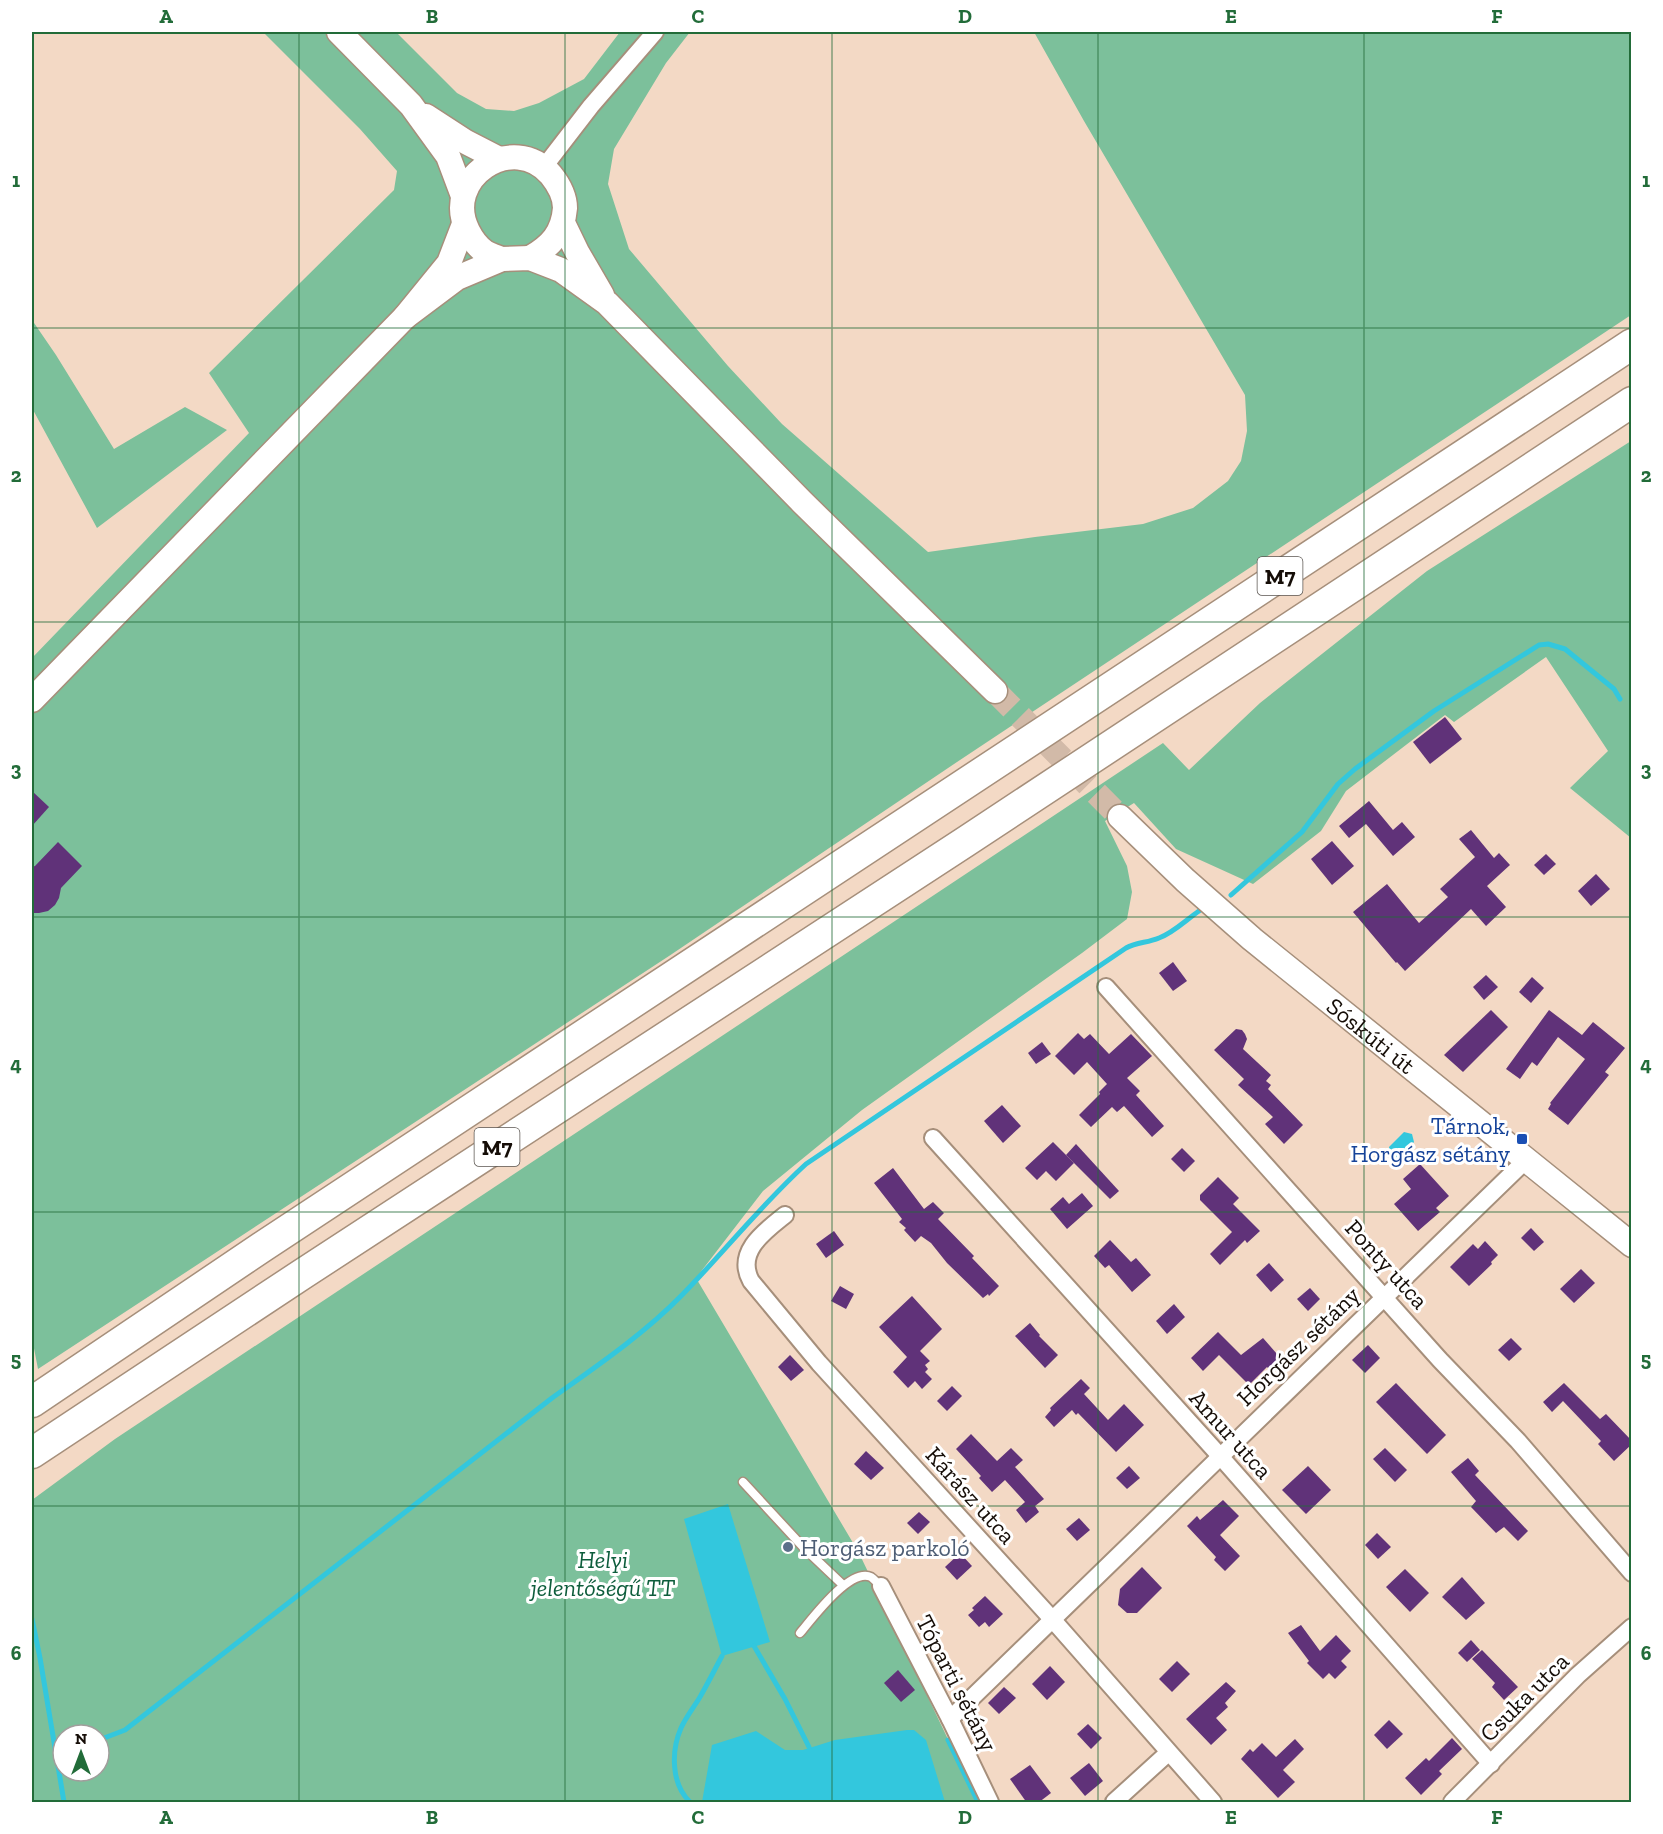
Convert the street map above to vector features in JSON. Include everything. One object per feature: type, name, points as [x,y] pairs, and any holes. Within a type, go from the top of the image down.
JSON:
[{"type":"highway","name":"M7","points":[[32,1402],[262,1247],[1632,344]]},
{"type":"highway","name":"M7","points":[[32,1454],[1632,402]]},
{"type":"main road","points":[[339,32],[411,105],[448,156],[463,196]]},
{"type":"main road","points":[[411,105],[465,142],[499,159]]},
{"type":"main road","points":[[502,259],[486,252],[472,240],[464,224],[463,196],[470,180],[483,167],[499,159],[515,158],[528,159],[544,167],[560,186],[565,205],[563,223],[554,241],[530,258]]},
{"type":"main road","points":[[563,223],[607,303]]},
{"type":"main road","points":[[32,700],[405,317],[449,263],[464,224]]},
{"type":"main road","points":[[405,317],[457,278],[502,259],[530,258],[561,270],[607,303],[802,502],[995,691]]},
{"type":"main road","name":"Sóskúti út","points":[[1120,817],[1185,880],[1252,939],[1632,1245]]},
{"type":"street","points":[[544,167],[591,106],[655,32]]},
{"type":"street","name":"Ponty utca","points":[[1106,987],[1440,1359],[1518,1441],[1632,1573]]},
{"type":"street","name":"Amur utca","points":[[933,1138],[1220,1456],[1491,1764]]},
{"type":"street","name":"Horgász sétány","points":[[950,1719],[1526,1160]]},
{"type":"street","name":"Kárász utca","points":[[785,1215],[767,1229],[748,1255],[745,1263],[751,1281],[819,1363],[1052,1619],[1213,1803]]},
{"type":"street","name":"Tóparti sétány","points":[[881,1586],[950,1719],[990,1803]]},
{"type":"street","name":"Csuka utca","points":[[1452,1803],[1578,1675],[1632,1627]]},
{"type":"street","points":[[1114,1803],[1168,1753]]},
{"type":"lane","points":[[742,1482],[804,1548],[843,1585]]},
{"type":"lane","points":[[800,1633],[843,1585],[856,1577],[864,1575],[871,1577],[881,1586]]},
{"type":"green space","points":[[263,32],[396,32],[457,93],[486,109],[514,111],[539,103],[584,79],[620,32],[690,32],[666,63],[614,149],[608,184],[629,249],[728,366],[782,424],[928,552],[1143,524],[1193,508],[1228,481],[1241,461],[1247,431],[1245,395],[1034,32],[1631,32],[1631,315],[669,956],[38,1369],[32,1338],[32,658],[249,433],[209,373],[394,190],[397,171],[360,129]]},
{"type":"green space","points":[[32,320],[114,449],[185,407],[227,430],[97,528],[32,408]]},
{"type":"green space","name":"Helyi jelentőségű TT","points":[[1631,441],[1631,838],[1570,788],[1608,751],[1546,657],[1454,722],[1445,715],[1346,791],[1321,831],[1253,884],[1176,849],[1134,803],[1105,821],[1127,866],[1132,892],[1127,919],[862,1110],[763,1191],[696,1278],[859,1553],[978,1802],[32,1802],[32,1500],[115,1439],[1163,743],[1189,770],[1260,703],[1427,571]]},
{"type":"water","points":[[1404,1132],[1412,1134],[1414,1142],[1401,1157],[1393,1157],[1390,1155],[1389,1147]]},
{"type":"water","points":[[728,1504],[770,1642],[722,1656],[684,1519]]},
{"type":"water","points":[[914,1730],[926,1740],[945,1802],[702,1802],[712,1745],[756,1731],[785,1750],[803,1750],[835,1740]]},
{"type":"building","points":[[1445,717],[1462,739],[1430,764],[1413,742]]},
{"type":"building","points":[[32,791],[49,807],[32,826]]},
{"type":"building","points":[[1369,801],[1393,830],[1402,822],[1415,837],[1393,856],[1366,824],[1349,838],[1339,826]]},
{"type":"building","points":[[1471,830],[1494,858],[1499,853],[1510,865],[1487,886],[1506,907],[1486,926],[1471,909],[1405,971],[1353,912],[1387,884],[1419,923],[1448,897],[1440,889],[1475,857],[1459,839]]},
{"type":"building","points":[[1332,841],[1354,866],[1332,885],[1311,859]]},
{"type":"building","points":[[58,842],[82,866],[61,888],[55,905],[48,911],[32,913],[32,867]]},
{"type":"building","points":[[1546,854],[1556,864],[1544,875],[1534,865]]},
{"type":"building","points":[[1596,874],[1610,889],[1591,906],[1578,891]]},
{"type":"building","points":[[1173,962],[1187,981],[1173,991],[1159,973]]},
{"type":"building","points":[[1486,975],[1498,987],[1484,1000],[1473,987]]},
{"type":"building","points":[[1532,977],[1544,988],[1531,1003],[1519,992]]},
{"type":"building","points":[[1491,1010],[1508,1027],[1463,1072],[1444,1055]]},
{"type":"building","points":[[1549,1010],[1582,1035],[1593,1022],[1625,1048],[1605,1072],[1609,1075],[1568,1125],[1548,1109],[1550,1103],[1585,1059],[1558,1037],[1537,1066],[1532,1062],[1520,1079],[1506,1069]]},
{"type":"building","points":[[1236,1029],[1242,1030],[1247,1039],[1243,1049],[1271,1075],[1266,1081],[1271,1085],[1268,1089],[1303,1125],[1284,1144],[1265,1124],[1273,1117],[1238,1085],[1244,1079],[1214,1050]]},
{"type":"building","points":[[1078,1033],[1084,1039],[1090,1034],[1109,1054],[1131,1034],[1152,1056],[1127,1078],[1140,1091],[1136,1095],[1164,1126],[1152,1137],[1124,1106],[1117,1112],[1112,1107],[1091,1127],[1079,1115],[1107,1084],[1087,1062],[1074,1075],[1055,1056]]},
{"type":"building","points":[[1042,1042],[1051,1054],[1036,1064],[1028,1053]]},
{"type":"building","points":[[1002,1105],[1021,1126],[1003,1143],[984,1121]]},
{"type":"building","points":[[1053,1142],[1074,1163],[1056,1181],[1046,1171],[1037,1180],[1025,1168]]},
{"type":"building","points":[[1076,1144],[1119,1191],[1110,1199],[1066,1155]]},
{"type":"building","points":[[1182,1148],[1195,1161],[1184,1172],[1171,1159]]},
{"type":"building","points":[[1420,1164],[1449,1196],[1436,1208],[1440,1212],[1418,1231],[1394,1204],[1411,1189],[1403,1179]]},
{"type":"building","points":[[893,1168],[924,1209],[933,1202],[944,1213],[938,1219],[999,1286],[989,1296],[988,1294],[983,1298],[947,1263],[931,1243],[921,1236],[915,1242],[904,1230],[906,1228],[899,1222],[902,1219],[874,1183]]},
{"type":"building","points":[[1218,1177],[1239,1198],[1233,1204],[1260,1231],[1247,1243],[1245,1240],[1220,1265],[1210,1254],[1232,1232],[1200,1200],[1200,1195]]},
{"type":"building","points":[[1082,1193],[1093,1206],[1067,1229],[1050,1209],[1063,1197],[1069,1204]]},
{"type":"building","points":[[1531,1228],[1544,1242],[1534,1251],[1521,1238]]},
{"type":"building","points":[[834,1231],[844,1245],[826,1258],[816,1244]]},
{"type":"building","points":[[1110,1240],[1131,1262],[1136,1258],[1151,1275],[1132,1292],[1109,1265],[1105,1268],[1094,1256]]},
{"type":"building","points":[[1485,1241],[1498,1255],[1469,1286],[1450,1267],[1473,1244],[1478,1249]]},
{"type":"building","points":[[1269,1263],[1284,1280],[1271,1292],[1256,1275]]},
{"type":"building","points":[[1581,1269],[1595,1283],[1574,1303],[1560,1289]]},
{"type":"building","points":[[840,1286],[854,1294],[846,1309],[831,1301]]},
{"type":"building","points":[[1310,1288],[1320,1299],[1308,1311],[1297,1299]]},
{"type":"building","points":[[912,1296],[942,1329],[920,1351],[930,1361],[925,1365],[928,1369],[925,1372],[932,1379],[922,1389],[915,1381],[908,1388],[893,1372],[907,1357],[879,1327]]},
{"type":"building","points":[[1174,1304],[1185,1317],[1167,1334],[1156,1321]]},
{"type":"building","points":[[1030,1323],[1058,1355],[1045,1368],[1015,1336]]},
{"type":"building","points":[[1218,1332],[1241,1355],[1263,1338],[1284,1362],[1273,1373],[1267,1367],[1249,1385],[1219,1355],[1203,1371],[1191,1358]]},
{"type":"building","points":[[1511,1338],[1522,1349],[1509,1361],[1498,1350]]},
{"type":"building","points":[[1368,1345],[1380,1358],[1365,1373],[1352,1360]]},
{"type":"building","points":[[790,1355],[804,1370],[791,1381],[778,1367]]},
{"type":"building","points":[[1081,1379],[1090,1388],[1084,1394],[1108,1420],[1124,1404],[1144,1425],[1116,1452],[1078,1413],[1076,1415],[1072,1410],[1054,1427],[1045,1417],[1051,1410],[1050,1408]]},
{"type":"building","points":[[1396,1383],[1446,1435],[1427,1454],[1376,1402]]},
{"type":"building","points":[[1564,1383],[1600,1419],[1606,1414],[1632,1441],[1632,1444],[1614,1461],[1598,1444],[1601,1441],[1563,1401],[1552,1412],[1543,1402]]},
{"type":"building","points":[[952,1386],[962,1396],[947,1411],[937,1401]]},
{"type":"building","points":[[971,1434],[997,1461],[1011,1448],[1023,1460],[1015,1467],[1044,1499],[1035,1506],[1039,1512],[1026,1523],[1016,1510],[1025,1502],[1005,1480],[992,1492],[979,1478],[981,1476],[956,1449]]},
{"type":"building","points":[[1385,1448],[1407,1470],[1395,1482],[1373,1459]]},
{"type":"building","points":[[866,1451],[884,1468],[871,1480],[854,1464]]},
{"type":"building","points":[[1468,1458],[1479,1471],[1475,1475],[1528,1531],[1518,1541],[1504,1527],[1496,1533],[1471,1507],[1476,1501],[1451,1472]]},
{"type":"building","points":[[1129,1466],[1140,1478],[1127,1489],[1116,1478]]},
{"type":"building","points":[[1308,1466],[1331,1490],[1306,1514],[1282,1490]]},
{"type":"building","points":[[1223,1500],[1239,1516],[1220,1535],[1240,1556],[1225,1571],[1214,1560],[1216,1557],[1187,1526],[1197,1516],[1200,1520]]},
{"type":"building","points":[[919,1512],[930,1522],[918,1534],[907,1523]]},
{"type":"building","points":[[1079,1518],[1090,1530],[1077,1541],[1066,1529]]},
{"type":"building","points":[[1377,1533],[1391,1547],[1378,1559],[1365,1545]]},
{"type":"building","points":[[960,1553],[972,1566],[957,1580],[945,1567]]},
{"type":"building","points":[[1142,1567],[1162,1588],[1137,1613],[1127,1613],[1118,1605],[1120,1589]]},
{"type":"building","points":[[1405,1569],[1429,1593],[1410,1612],[1386,1587]]},
{"type":"building","points":[[1462,1577],[1485,1603],[1466,1620],[1442,1597]]},
{"type":"building","points":[[985,1596],[1003,1614],[989,1627],[985,1622],[979,1627],[968,1615]]},
{"type":"building","points":[[1301,1625],[1320,1651],[1336,1635],[1351,1651],[1341,1661],[1347,1667],[1335,1679],[1329,1673],[1323,1679],[1307,1663],[1309,1661],[1288,1633]]},
{"type":"building","points":[[1471,1640],[1480,1650],[1467,1662],[1458,1653]]},
{"type":"building","points":[[1482,1650],[1518,1687],[1504,1700],[1492,1687],[1495,1683],[1472,1659]]},
{"type":"building","points":[[1177,1661],[1190,1674],[1172,1692],[1159,1679]]},
{"type":"building","points":[[1050,1666],[1065,1682],[1047,1700],[1032,1684]]},
{"type":"building","points":[[898,1670],[915,1690],[901,1702],[884,1683]]},
{"type":"building","points":[[1226,1682],[1236,1691],[1225,1703],[1228,1707],[1216,1718],[1227,1730],[1211,1745],[1186,1719]]},
{"type":"building","points":[[1004,1687],[1016,1698],[999,1714],[988,1703]]},
{"type":"building","points":[[1389,1720],[1403,1734],[1387,1749],[1374,1735]]},
{"type":"building","points":[[1088,1724],[1102,1738],[1091,1749],[1077,1734]]},
{"type":"building","points":[[1452,1738],[1462,1749],[1439,1771],[1442,1774],[1421,1795],[1405,1778],[1426,1758],[1429,1761]]},
{"type":"building","points":[[1295,1739],[1304,1749],[1283,1770],[1295,1782],[1278,1798],[1241,1759],[1250,1749],[1253,1752],[1262,1743],[1276,1757]]},
{"type":"building","points":[[1089,1763],[1103,1781],[1085,1796],[1070,1778]]},
{"type":"building","points":[[1030,1765],[1051,1793],[1038,1803],[1027,1803],[1010,1779]]},
{"type":"waterway","points":[[1231,895],[1302,832],[1338,784],[1355,769],[1434,711],[1539,645],[1548,644],[1565,649],[1614,689],[1620,699]]},
{"type":"waterway","points":[[111,1735],[125,1730],[552,1398],[636,1336],[682,1295],[806,1164],[1126,948],[1164,936],[1199,911]]},
{"type":"waterway","points":[[32,1619],[64,1802]]},
{"type":"waterway","points":[[754,1646],[785,1699],[809,1747]]},
{"type":"waterway","points":[[690,1802],[684,1795],[676,1777],[674,1757],[678,1737],[683,1724],[722,1656]]},
{"type":"waterway","points":[[948,1740],[978,1802]]},
{"type":"tunnel","points":[[995,691],[1120,817]]},
{"type":"place","name":"Tárnok, Horgász sétány","points":[[1522,1139]]},
{"type":"place","name":"Horgász parkoló","points":[[788,1547]]}]
